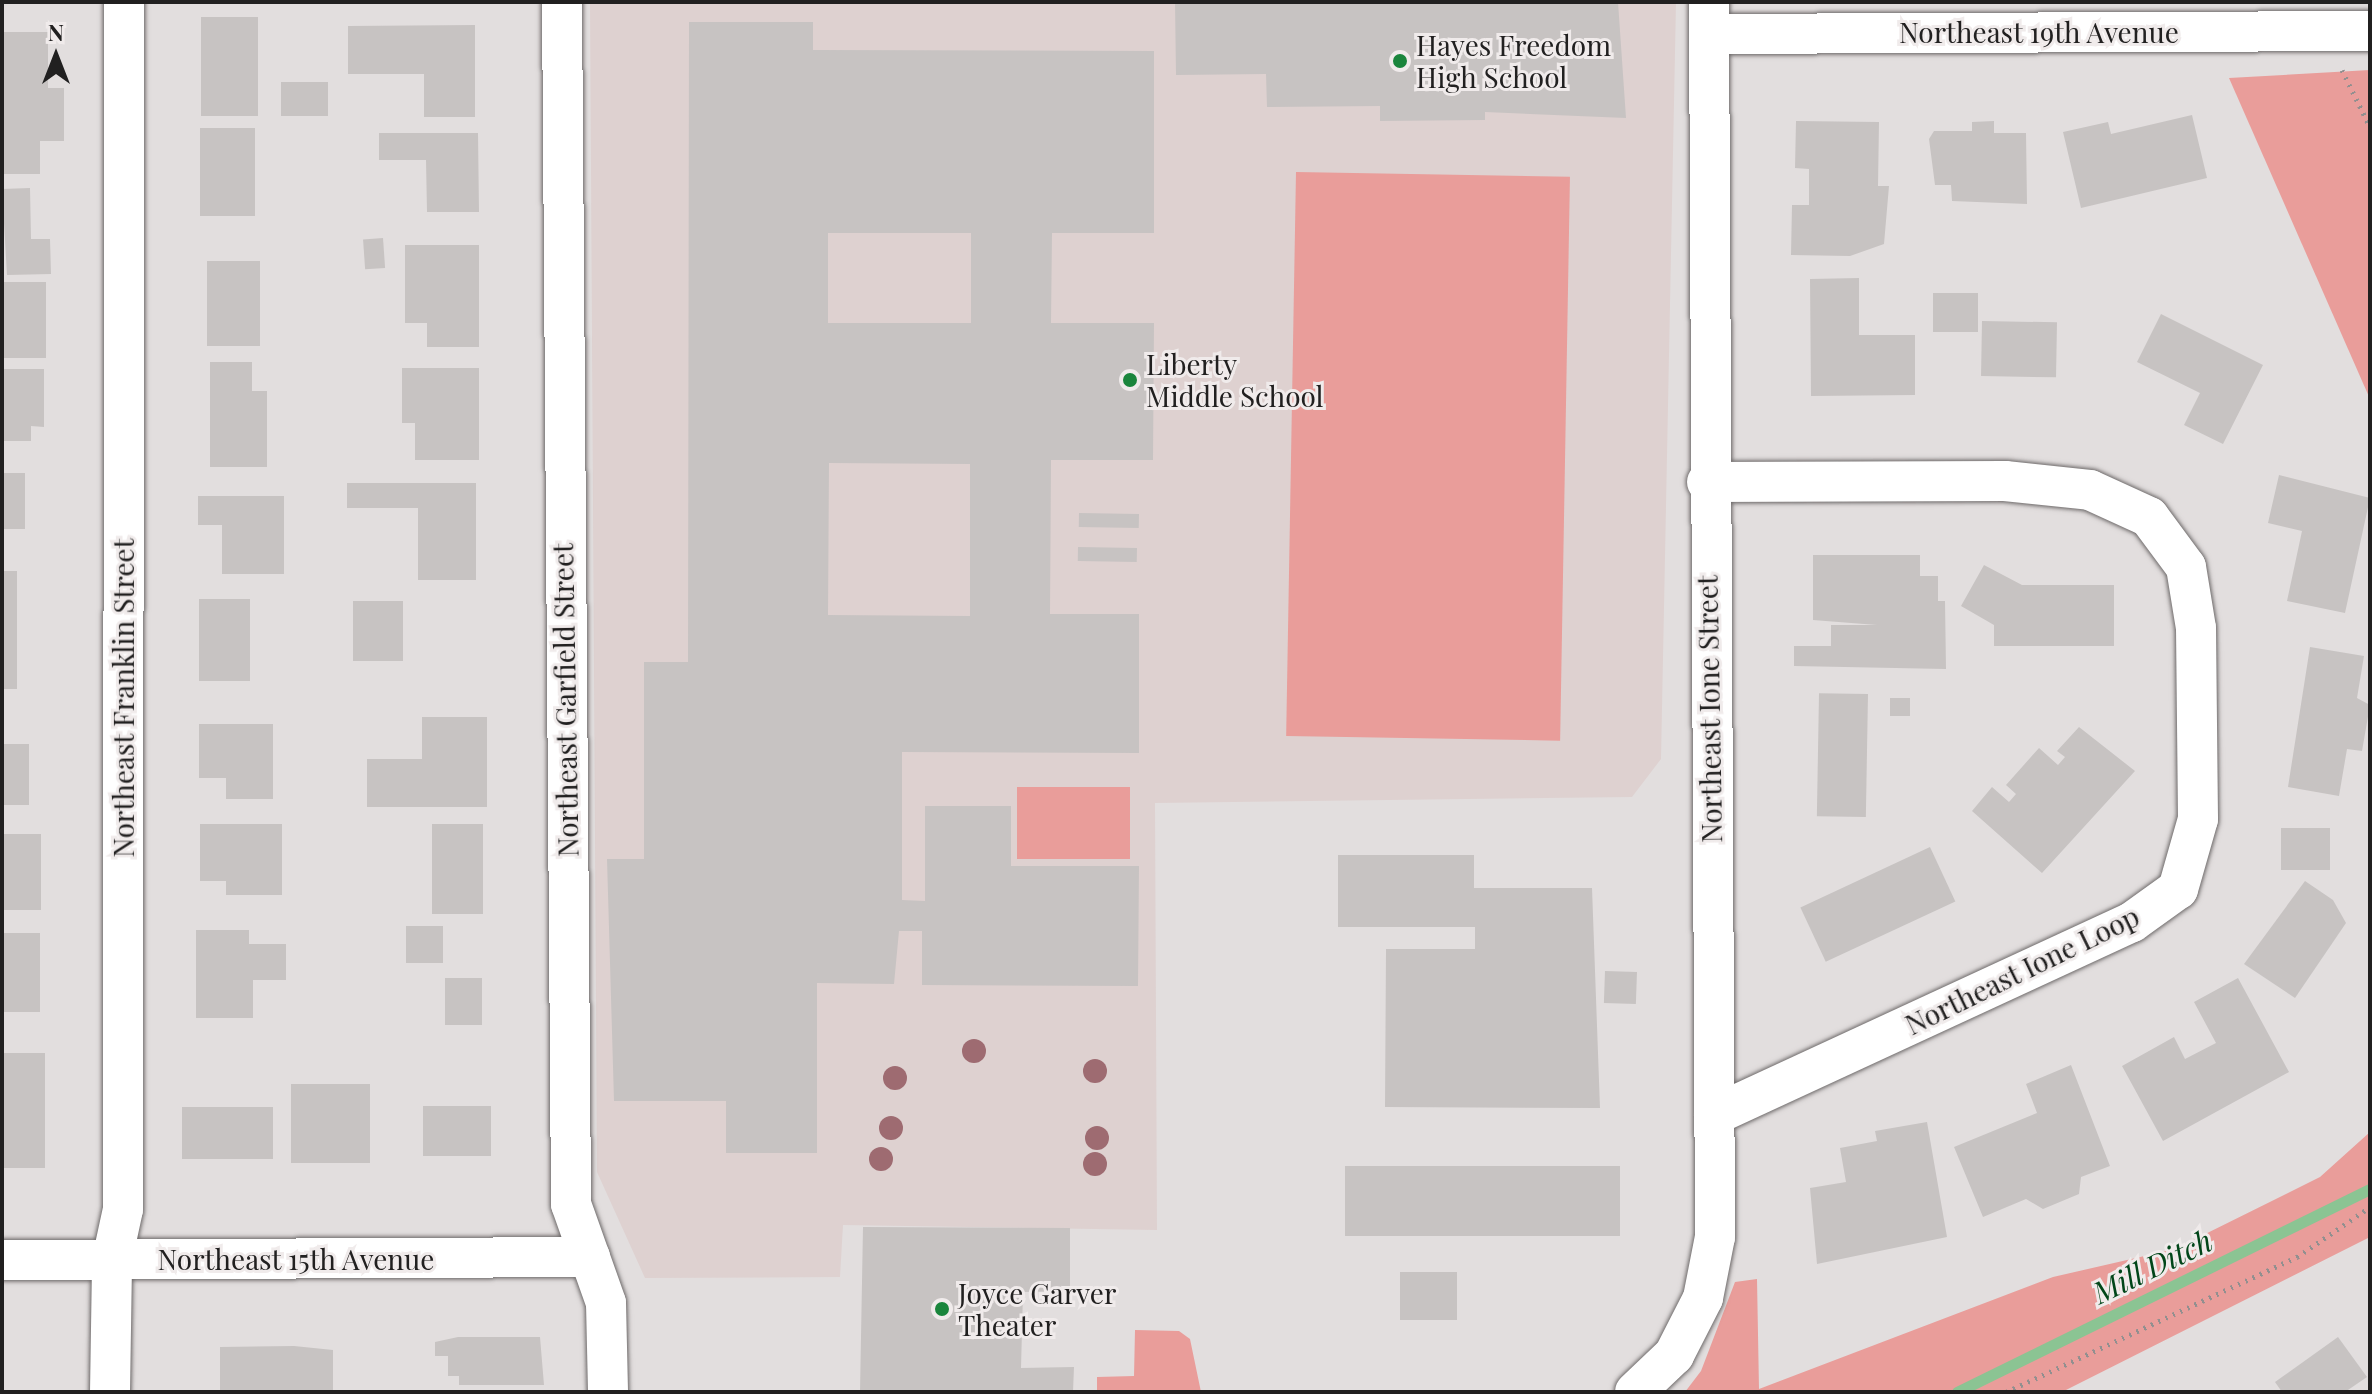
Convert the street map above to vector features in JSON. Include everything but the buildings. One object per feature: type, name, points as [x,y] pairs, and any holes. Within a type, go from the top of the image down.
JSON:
[{"type":"street","name":"Northeast Franklin Street","points":[[110,1392],[112,1260],[123,1209],[124,2]]},
{"type":"street","name":"Northeast Garfield Street","points":[[562,2],[571,1204],[606,1303],[608,1392]]},
{"type":"street","name":"Northeast 19th Avenue","points":[[1709,18],[2370,31]]},
{"type":"street","name":"Northeast Ione Street","points":[[1635,1392],[1674,1355],[1703,1298],[1715,1237],[1707,482],[1709,18]]},
{"type":"street","name":"Northeast Ione Loop","points":[[1707,482],[2005,481],[2090,490],[2149,517],[2186,567],[2197,660],[2198,819],[2178,889],[2132,922],[1714,1115]]},
{"type":"street","name":"Northeast 15th Avenue","points":[[2,1260],[590,1257]]},
{"type":"path","points":[[2323,30],[2370,127]]},
{"type":"path","points":[[2006,1392],[2297,1257],[2370,1207]]},
{"type":"shaded area","name":"Liberty Middle School","points":[[590,2],[1676,2],[1661,759],[1632,797],[1155,803],[1157,1230],[843,1225],[840,1277],[645,1278],[597,1172]]},
{"type":"shaded area","points":[[2370,70],[2370,399],[2229,78]]},
{"type":"shaded area","points":[[1296,172],[1570,177],[1560,741],[1286,736]]},
{"type":"shaded area","points":[[1017,787],[1130,787],[1130,859],[1017,859]]},
{"type":"shaded area","points":[[2370,1132],[2370,1237],[2062,1392],[1685,1392],[1701,1371],[1735,1282],[1757,1279],[1759,1389],[2053,1277],[2175,1249],[2320,1177]]},
{"type":"shaded area","points":[[1135,1330],[1179,1331],[1190,1339],[1201,1392],[1097,1392],[1097,1377],[1134,1376]]},
{"type":"waterway","name":"Mill Ditch","points":[[1957,1392],[2370,1189]]},
{"type":"place","name":"Hayes Freedom High School","points":[[1400,61]]},
{"type":"place","name":"Liberty Middle School","points":[[1130,380]]},
{"type":"place","name":"Joyce Garver Theater","points":[[942,1309]]}]
